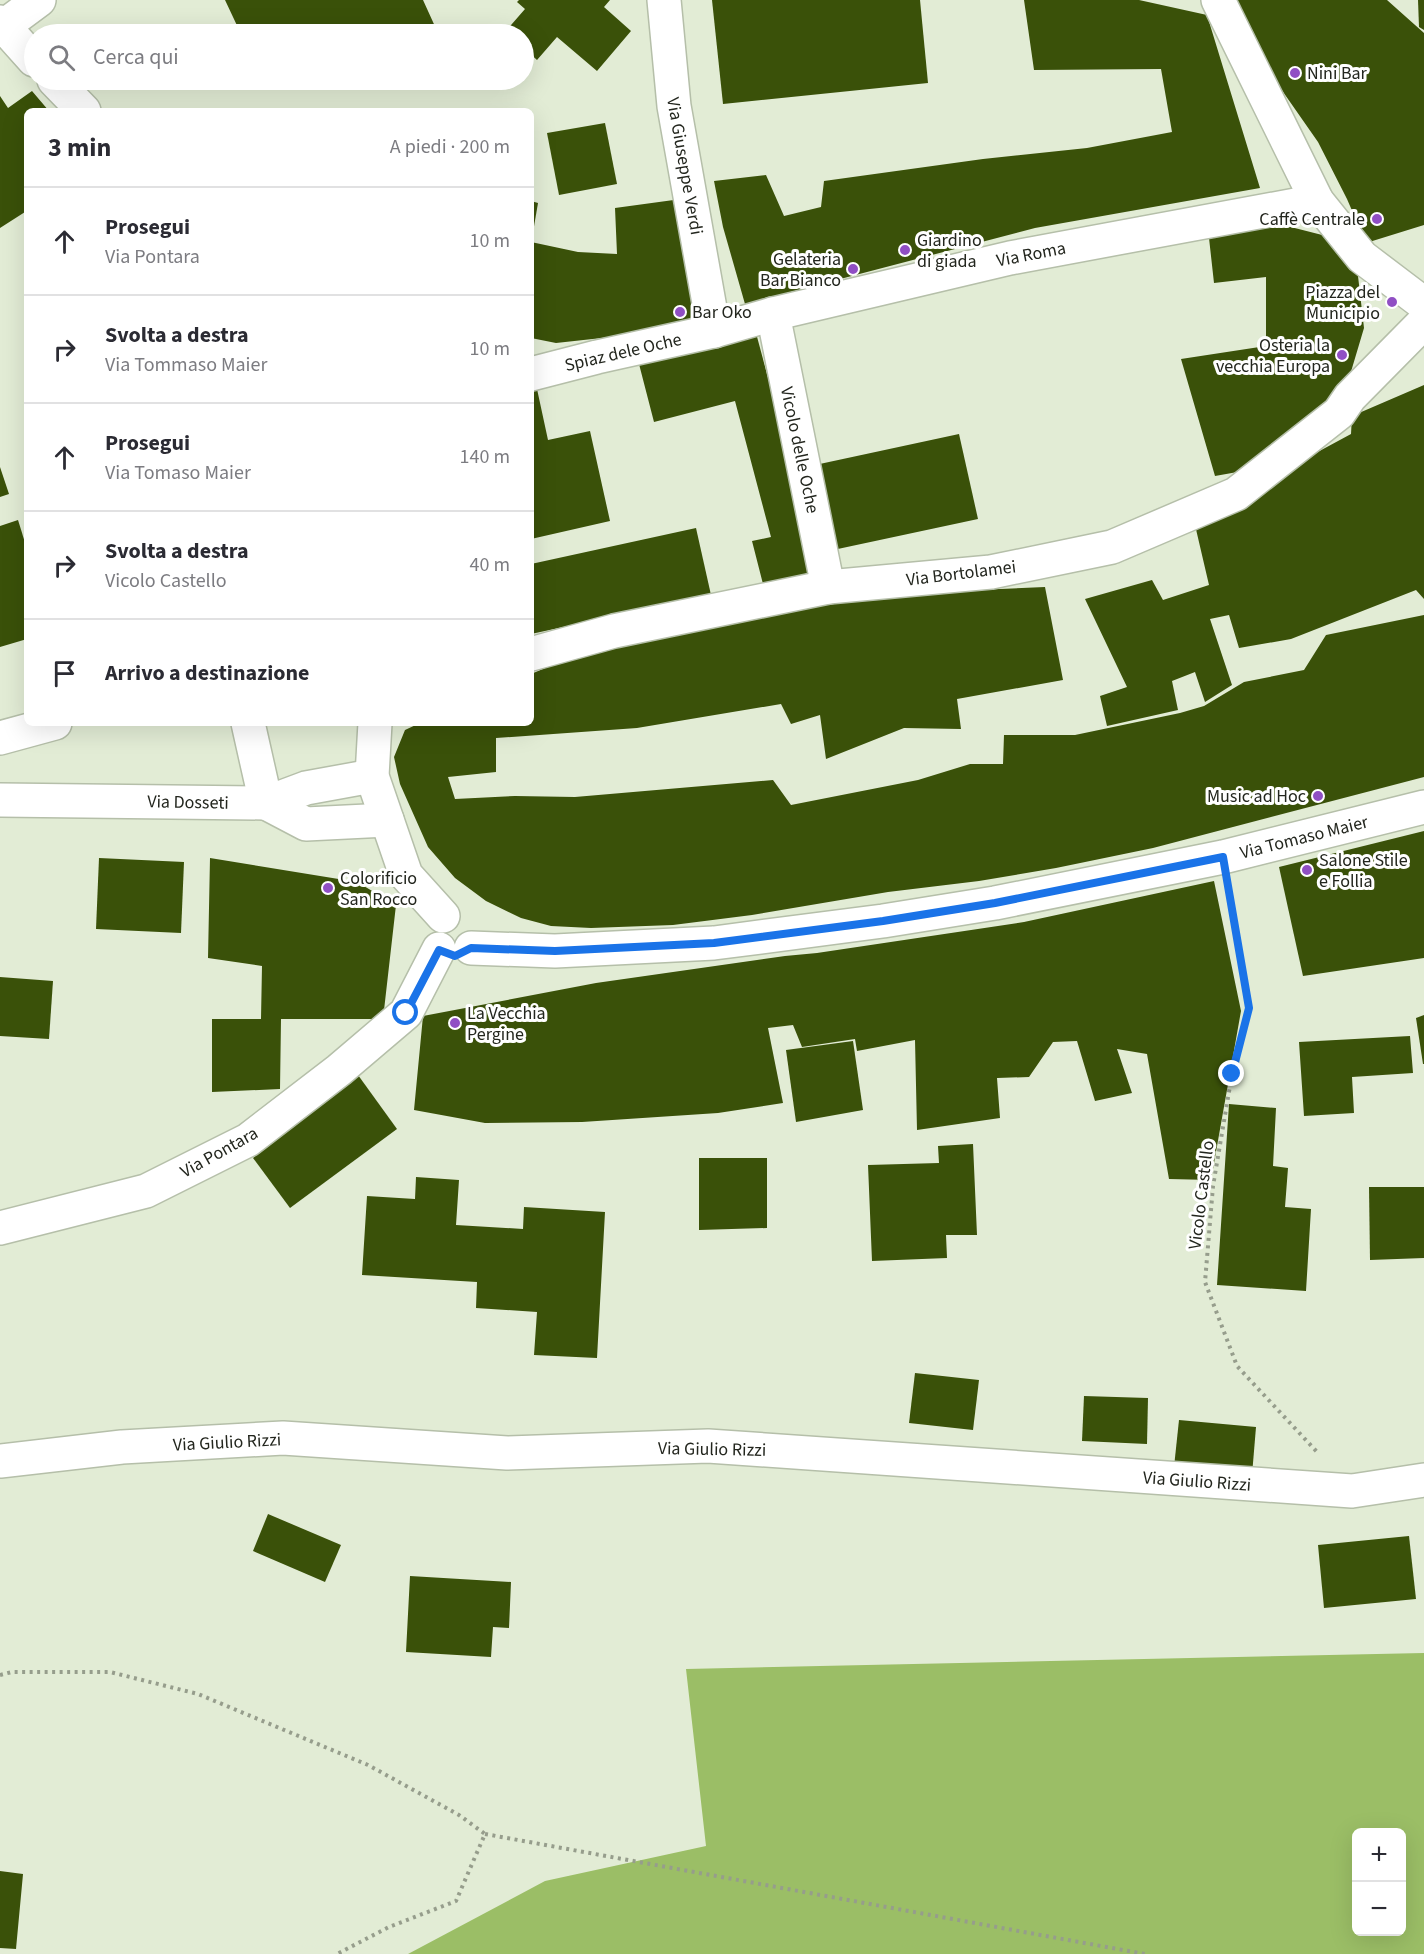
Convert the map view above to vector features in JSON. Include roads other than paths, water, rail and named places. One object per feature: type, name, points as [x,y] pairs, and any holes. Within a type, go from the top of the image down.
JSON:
[{"type":"street","points":[[24,49],[2,24],[39,0]]},
{"type":"street","name":"Via Giuseppe Verdi","points":[[664,0],[674,106],[714,331]]},
{"type":"street","points":[[1218,0],[1317,201],[1362,256],[1424,304]]},
{"type":"street","points":[[64,90],[81,108]]},
{"type":"street","name":"Via Roma","points":[[714,331],[773,314],[1010,258],[1317,201]]},
{"type":"street","name":"Vicolo delle Oche","points":[[773,314],[828,586]]},
{"type":"street","name":"Via Bortolamei","points":[[534,653],[614,631],[828,586],[991,572],[1112,547],[1236,494],[1339,413],[1350,397],[1424,322]]},
{"type":"street","name":"Spiaz dele Oche","points":[[534,373],[714,331]]},
{"type":"street","points":[[0,738],[44,726]]},
{"type":"street","points":[[249,726],[266,803],[306,824],[387,820]]},
{"type":"street","points":[[375,726],[372,776],[406,875],[443,916],[464,915],[475,930],[455,949]]},
{"type":"street","name":"Via Dosseti","points":[[0,800],[266,803],[306,788],[372,776]]},
{"type":"street","name":"Via Tomaso Maier","points":[[455,949],[555,951],[714,943],[883,921],[995,903],[1223,857],[1424,807]]},
{"type":"street","name":"Via Pontara","points":[[0,1228],[146,1191],[248,1140],[339,1070],[406,1013],[455,949]]},
{"type":"street","name":"Via Giulio Rizzi","points":[[0,1461],[123,1447],[284,1438],[507,1453],[708,1446],[1352,1491],[1424,1480]]},
{"type":"place","name":"Nini Bar","points":[[1295,73]]},
{"type":"place","name":"Caffè Centrale","points":[[1377,219]]},
{"type":"place","name":"Giardino di giada","points":[[905,250]]},
{"type":"place","name":"Gelateria Bar Bianco","points":[[853,269]]},
{"type":"place","name":"Piazza del Municipio","points":[[1392,302]]},
{"type":"place","name":"Bar Oko","points":[[680,312]]},
{"type":"place","name":"Osteria la vecchia Europa","points":[[1342,355]]},
{"type":"place","name":"Music ad Hoc","points":[[1318,796]]},
{"type":"place","name":"Salone Stile e Follia","points":[[1307,870]]},
{"type":"place","name":"Colorificio San Rocco","points":[[328,888]]},
{"type":"place","name":"La Vecchia Pergine","points":[[455,1023]]}]
